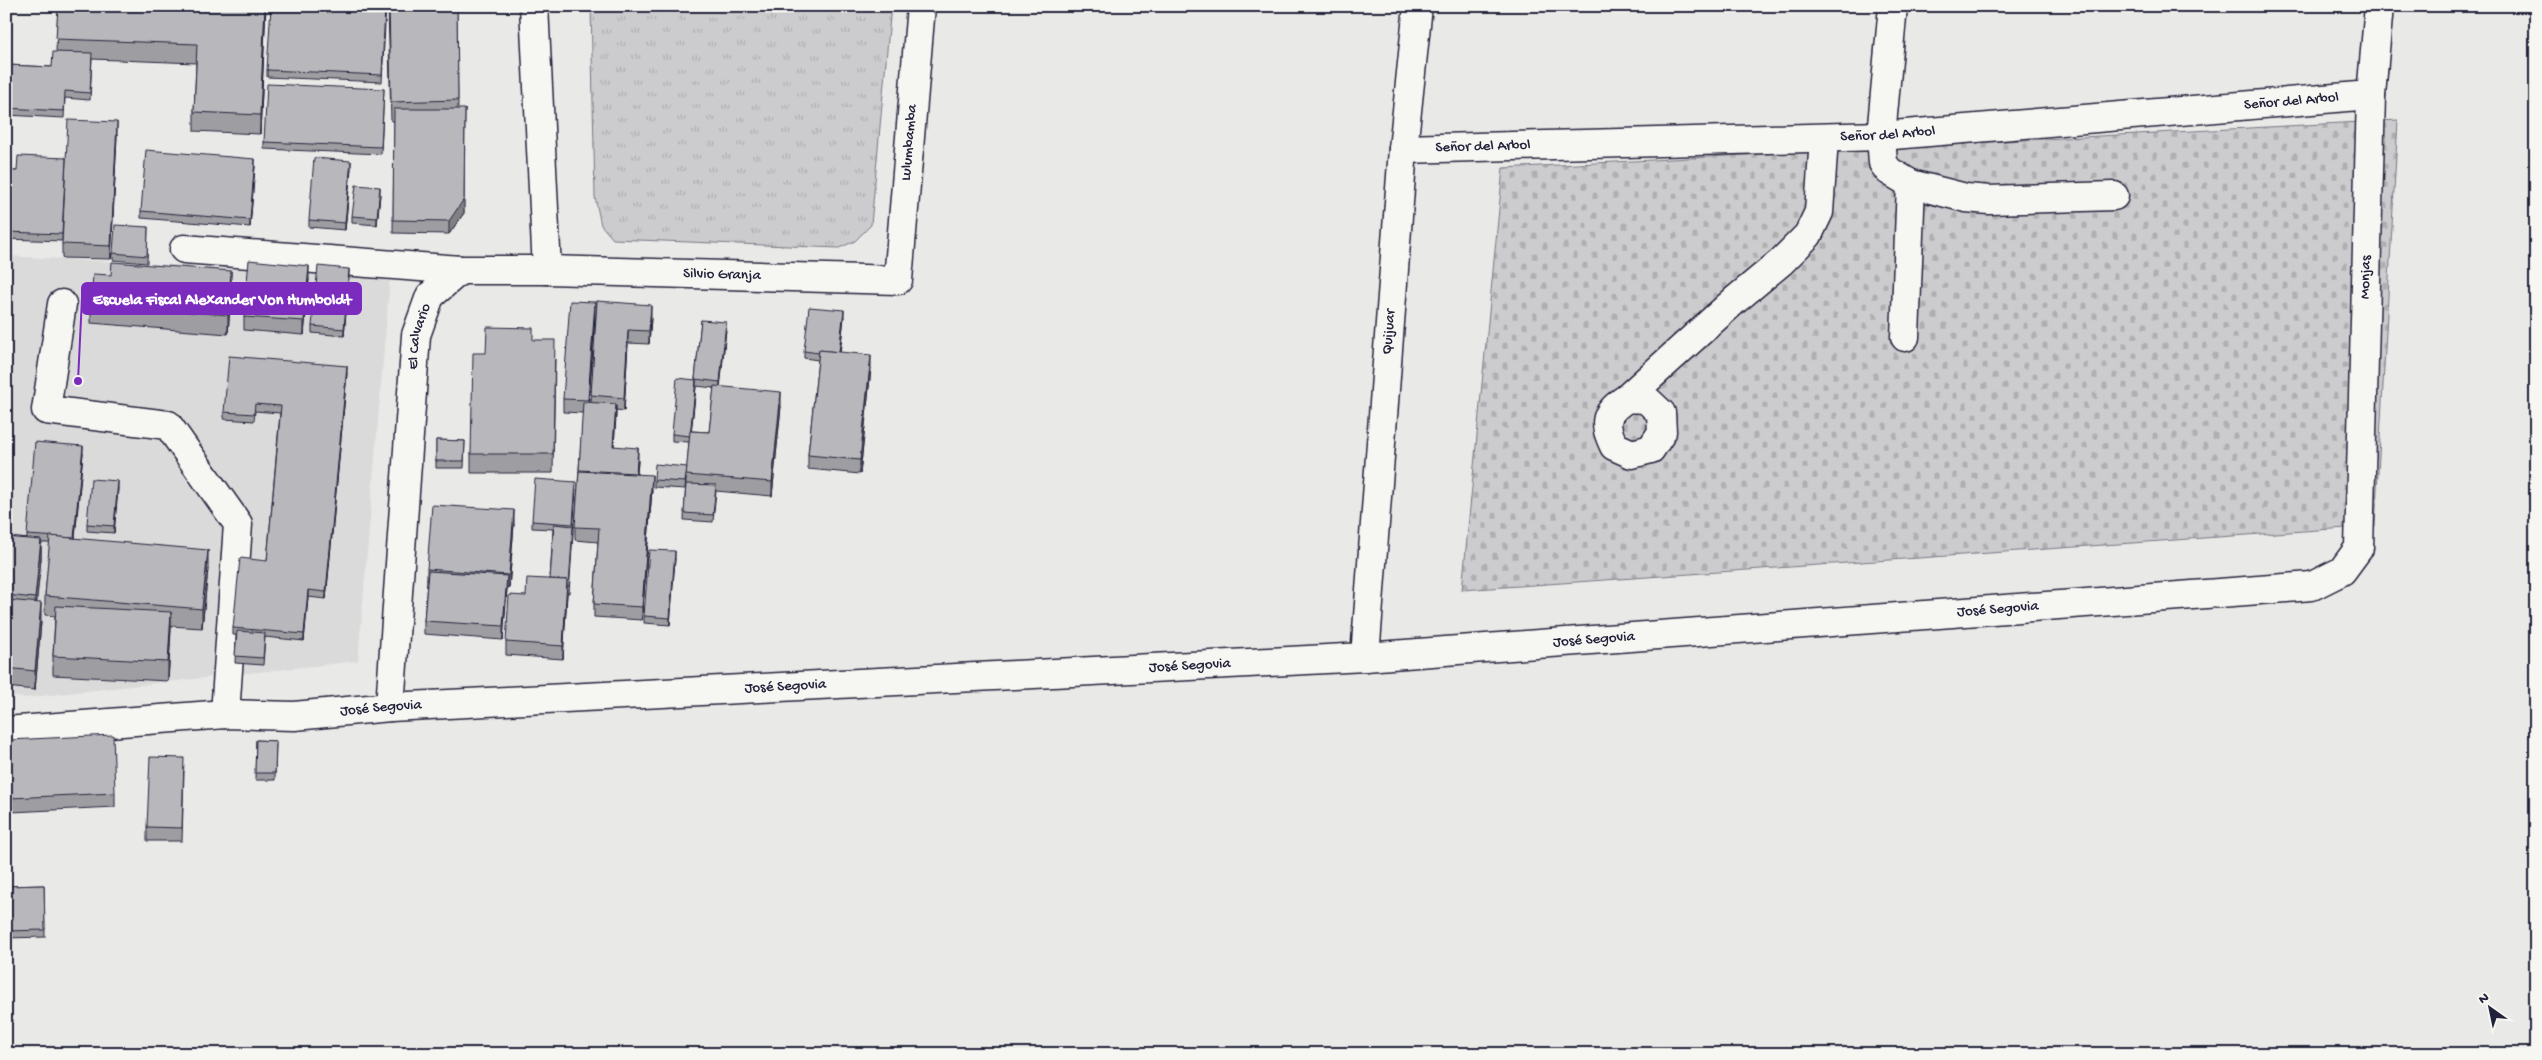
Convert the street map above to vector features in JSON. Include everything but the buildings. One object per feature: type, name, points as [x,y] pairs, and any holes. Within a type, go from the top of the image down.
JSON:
[{"type":"street","points":[[184,249],[460,270],[547,270],[534,6]]},
{"type":"street","name":"Lulumbamba","points":[[898,280],[921,6]]},
{"type":"street","name":"Quijuar","points":[[1365,656],[1403,150],[1418,6]]},
{"type":"street","points":[[1893,6],[1881,136],[1883,163],[1889,171],[1910,184],[1966,198],[1989,200],[2114,196]]},
{"type":"street","name":"Monjas","points":[[2359,548],[2371,95],[2379,6]]},
{"type":"street","name":"Señor del Arbol","points":[[1403,150],[1881,136],[2371,95]]},
{"type":"street","points":[[1627,398],[1734,301],[1781,262],[1808,235],[1819,212],[1824,138]]},
{"type":"street","points":[[1905,337],[1910,184]]},
{"type":"street","name":"El Calvario","points":[[390,707],[416,335],[430,296],[460,270]]},
{"type":"street","name":"Silvio Granja","points":[[547,270],[898,280]]},
{"type":"street","points":[[62,304],[46,410],[168,425],[238,524],[225,714]]},
{"type":"street","name":"José Segovia","points":[[6,731],[225,714],[294,716],[390,707],[1365,656],[2312,586],[2342,570],[2359,548]]},
{"type":"shaded area","points":[[6,256],[390,277],[358,661],[23,698],[6,695]]},
{"type":"green space","points":[[591,6],[891,6],[871,225],[855,241],[839,248],[613,239],[601,225],[595,197]]},
{"type":"green space","points":[[2398,120],[2375,526],[1462,590],[1503,168]]},
{"type":"place","name":"Escuela Fiscal Alexander Von Humboldt","points":[[78,381]]}]
